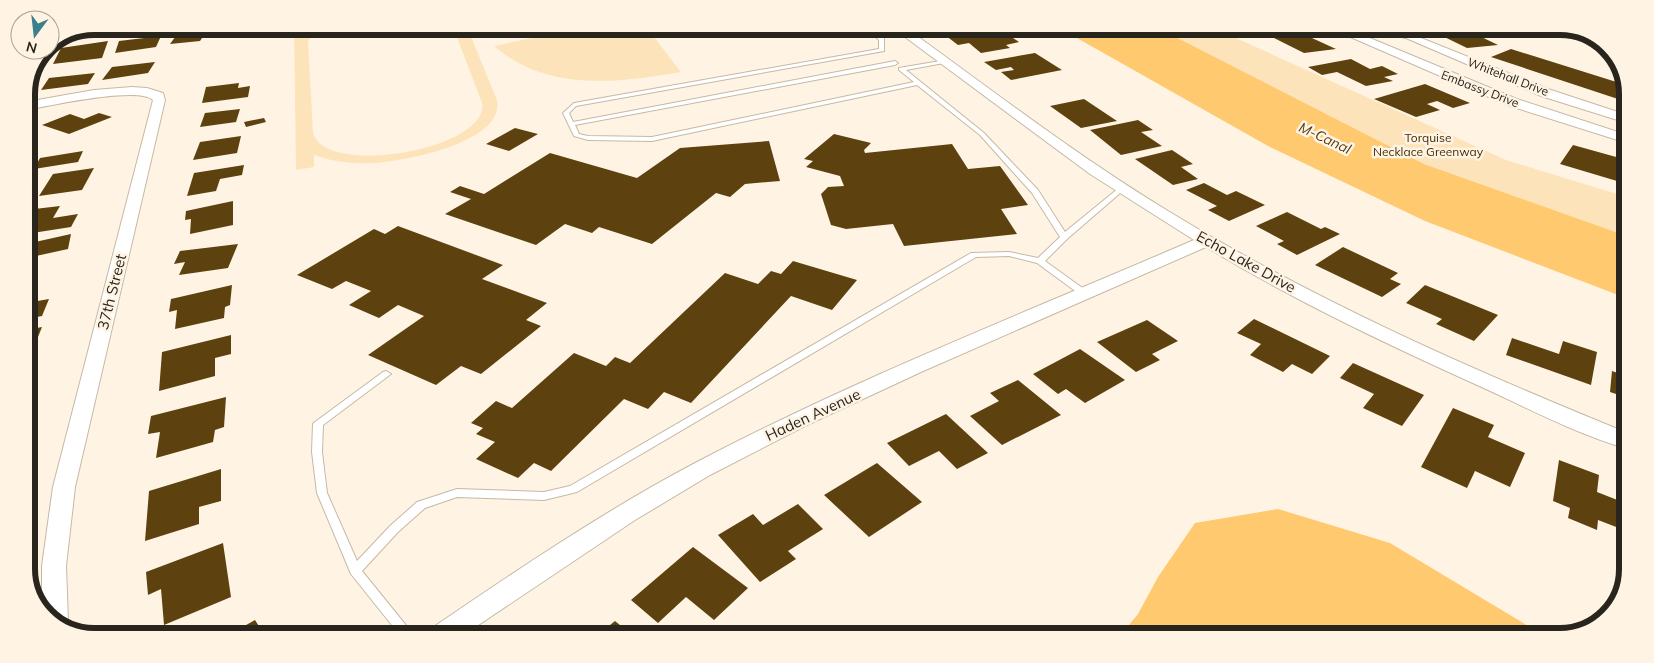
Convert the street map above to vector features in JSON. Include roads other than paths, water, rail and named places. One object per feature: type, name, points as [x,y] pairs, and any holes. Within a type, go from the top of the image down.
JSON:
[{"type":"street","name":"Echo Lake Drive","points":[[908,35],[1122,188],[1206,241],[1278,281],[1369,327],[1465,372],[1619,437]]},
{"type":"street","name":"Embassy Drive","points":[[1351,35],[1503,98],[1619,136]]},
{"type":"street","name":"Whitehall Drive","points":[[1404,36],[1546,92],[1619,115]]},
{"type":"street","name":"37th Street","points":[[35,105],[133,90],[153,93],[158,96],[159,100],[64,487],[54,566],[56,614]]},
{"type":"street","name":"Haden Avenue","points":[[453,628],[544,565],[646,502],[739,450],[826,407],[1206,241]]},
{"type":"lane","points":[[878,35],[882,38],[882,50],[901,69],[982,134],[1036,192],[1064,237]]},
{"type":"lane","points":[[882,50],[574,106],[566,113],[576,135],[588,138],[652,139],[918,83]]},
{"type":"lane","points":[[901,69],[944,61]]},
{"type":"lane","points":[[571,124],[895,63]]},
{"type":"lane","points":[[1040,261],[1064,237],[1122,188]]},
{"type":"lane","points":[[355,571],[394,529],[421,505],[457,493],[544,496],[573,489],[974,255],[1009,254],[1040,261],[1085,294]]},
{"type":"lane","points":[[386,374],[318,424],[318,452],[322,493],[355,571],[402,628]]},
{"type":"water","name":"M-Canal","points":[[1072,35],[1172,35],[1424,164],[1619,233],[1619,295],[1425,221],[1268,146]]},
{"type":"water","points":[[1278,509],[1390,543],[1529,628],[1127,628],[1138,614],[1158,577],[1195,523]]},
{"type":"park label","name":"Torquise Necklace Greenway","points":[[1428,145]]}]
